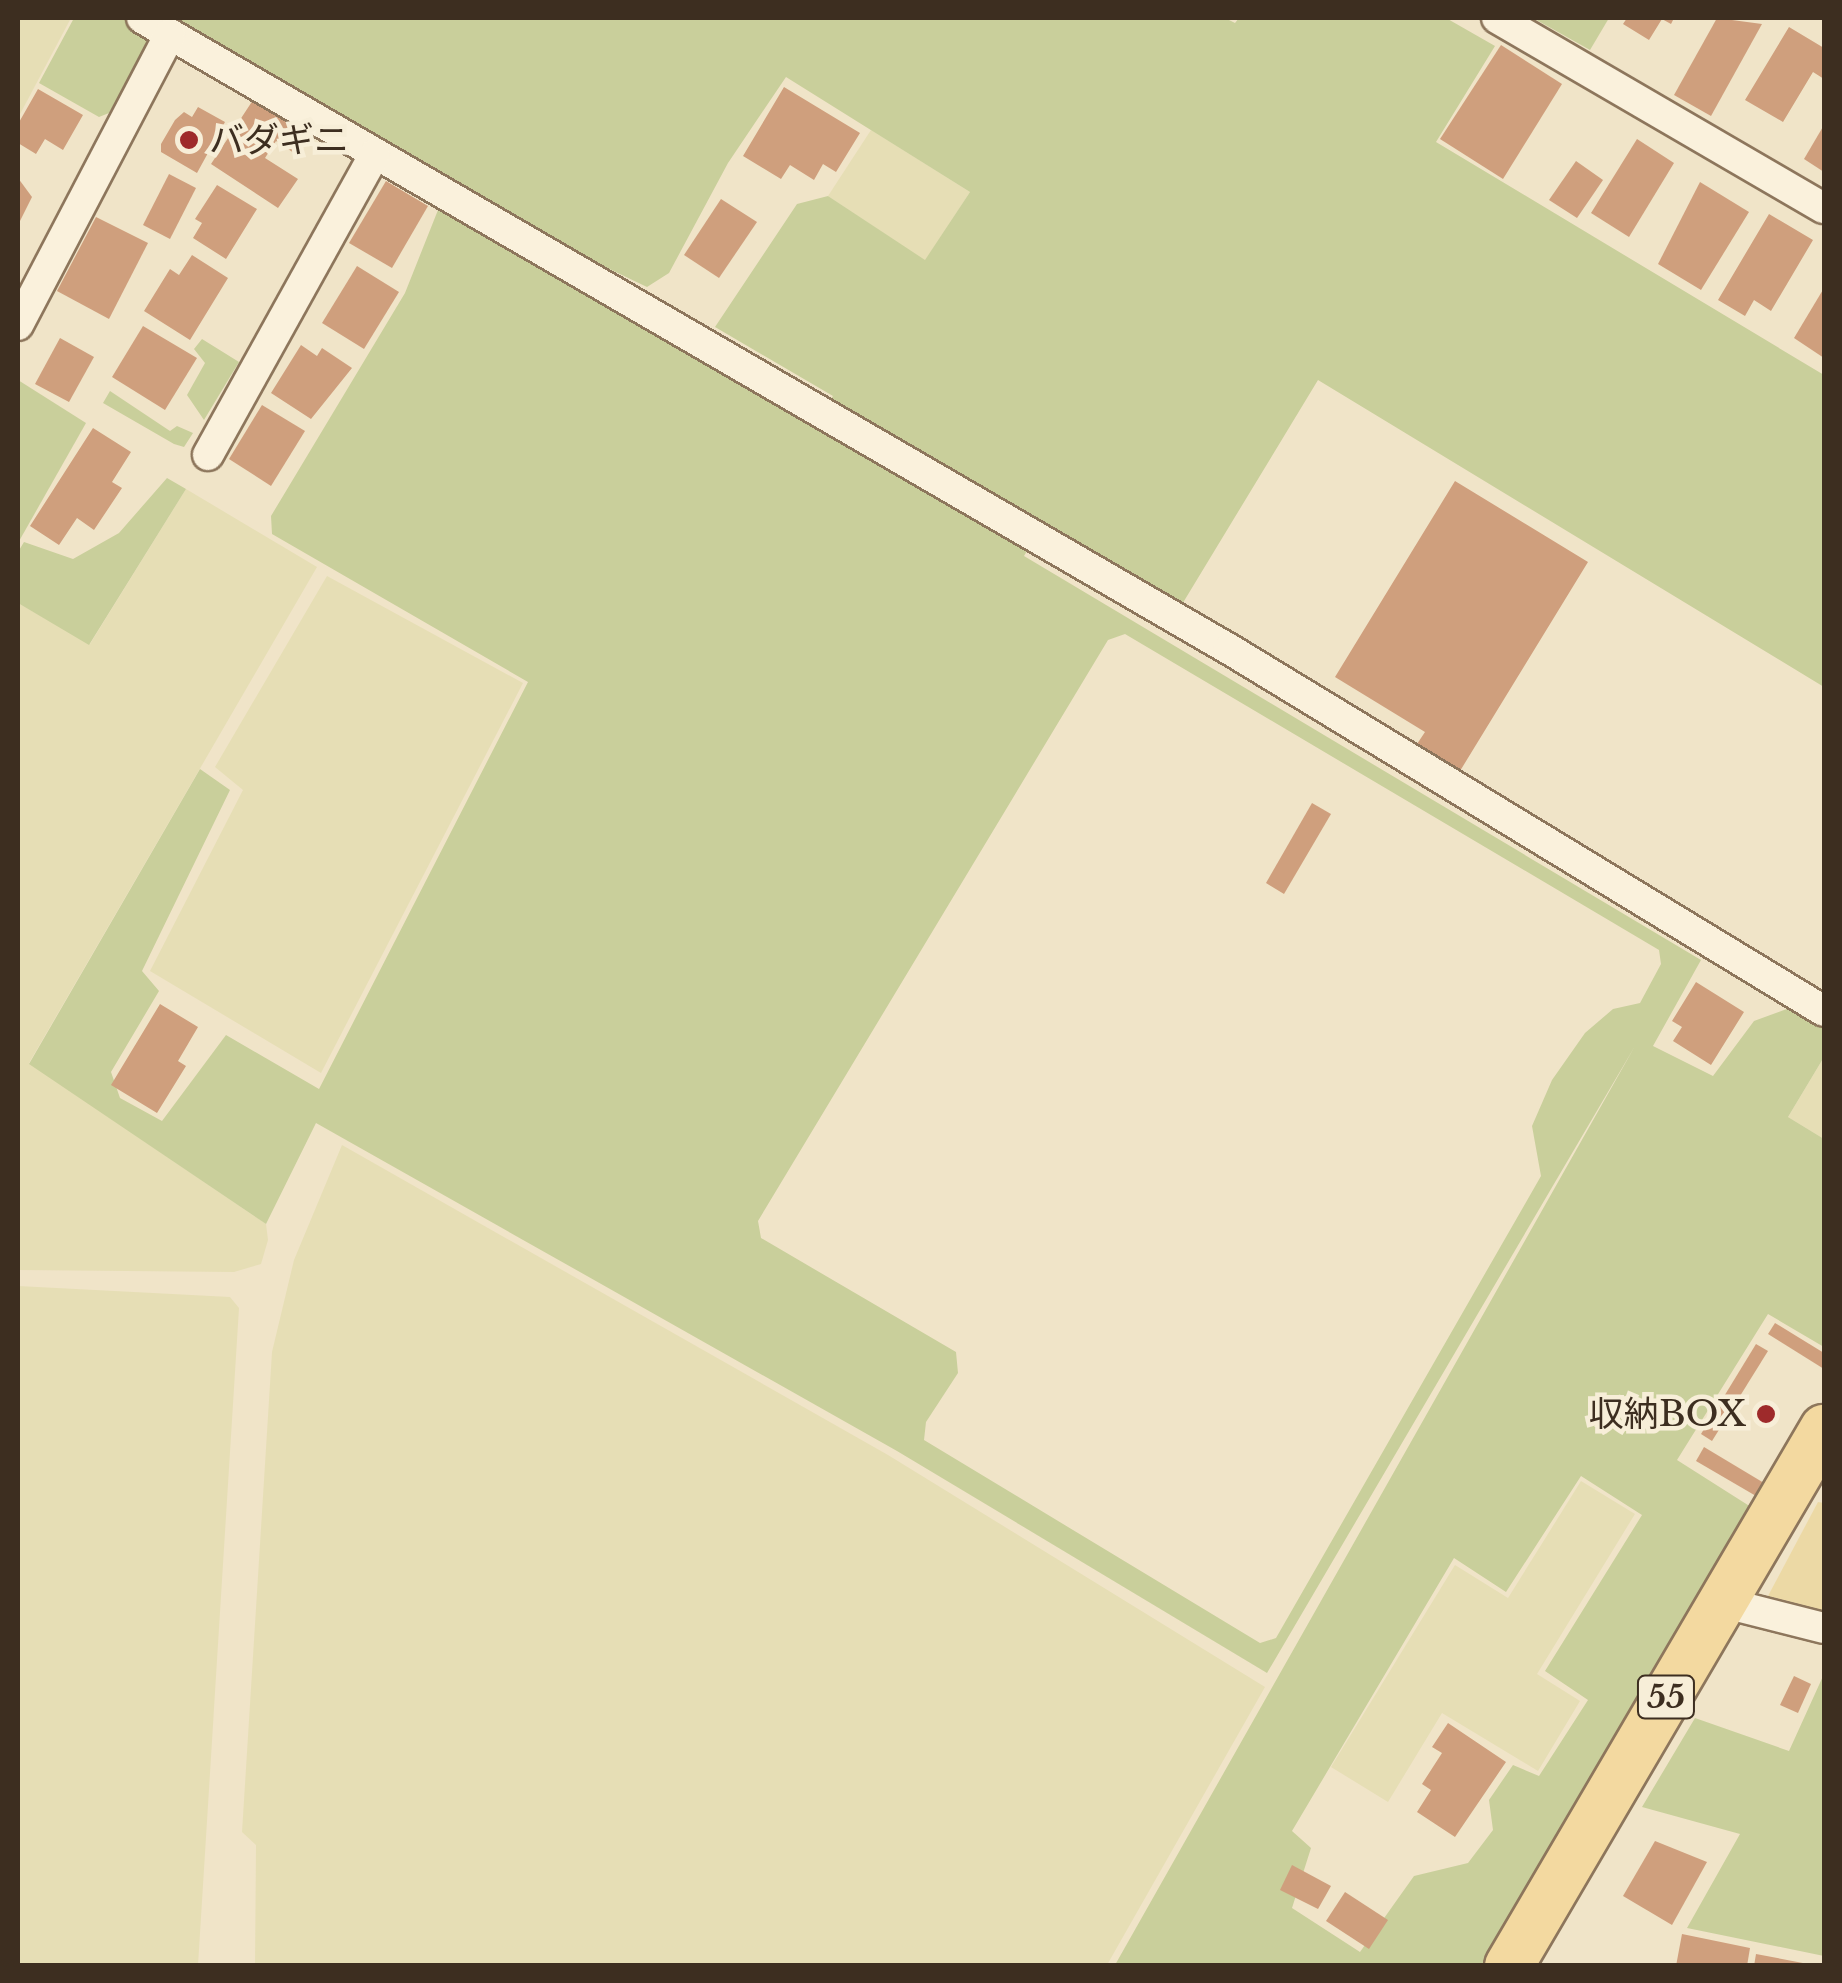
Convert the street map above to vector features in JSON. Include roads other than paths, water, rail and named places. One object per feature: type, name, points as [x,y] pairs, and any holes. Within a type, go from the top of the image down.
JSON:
[{"type":"main road","name":"55","points":[[1509,1966],[1824,1429]]},
{"type":"street","points":[[142,18],[1228,649],[1824,1010]]},
{"type":"street","points":[[1497,18],[1824,208]]},
{"type":"street","points":[[18,325],[170,34]]},
{"type":"street","points":[[208,455],[375,154]]},
{"type":"street","points":[[1721,1602],[1824,1628]]},
{"type":"place","name":"バダギニ","points":[[189,140]]},
{"type":"place","name":"収納BOX","points":[[1766,1414]]}]
